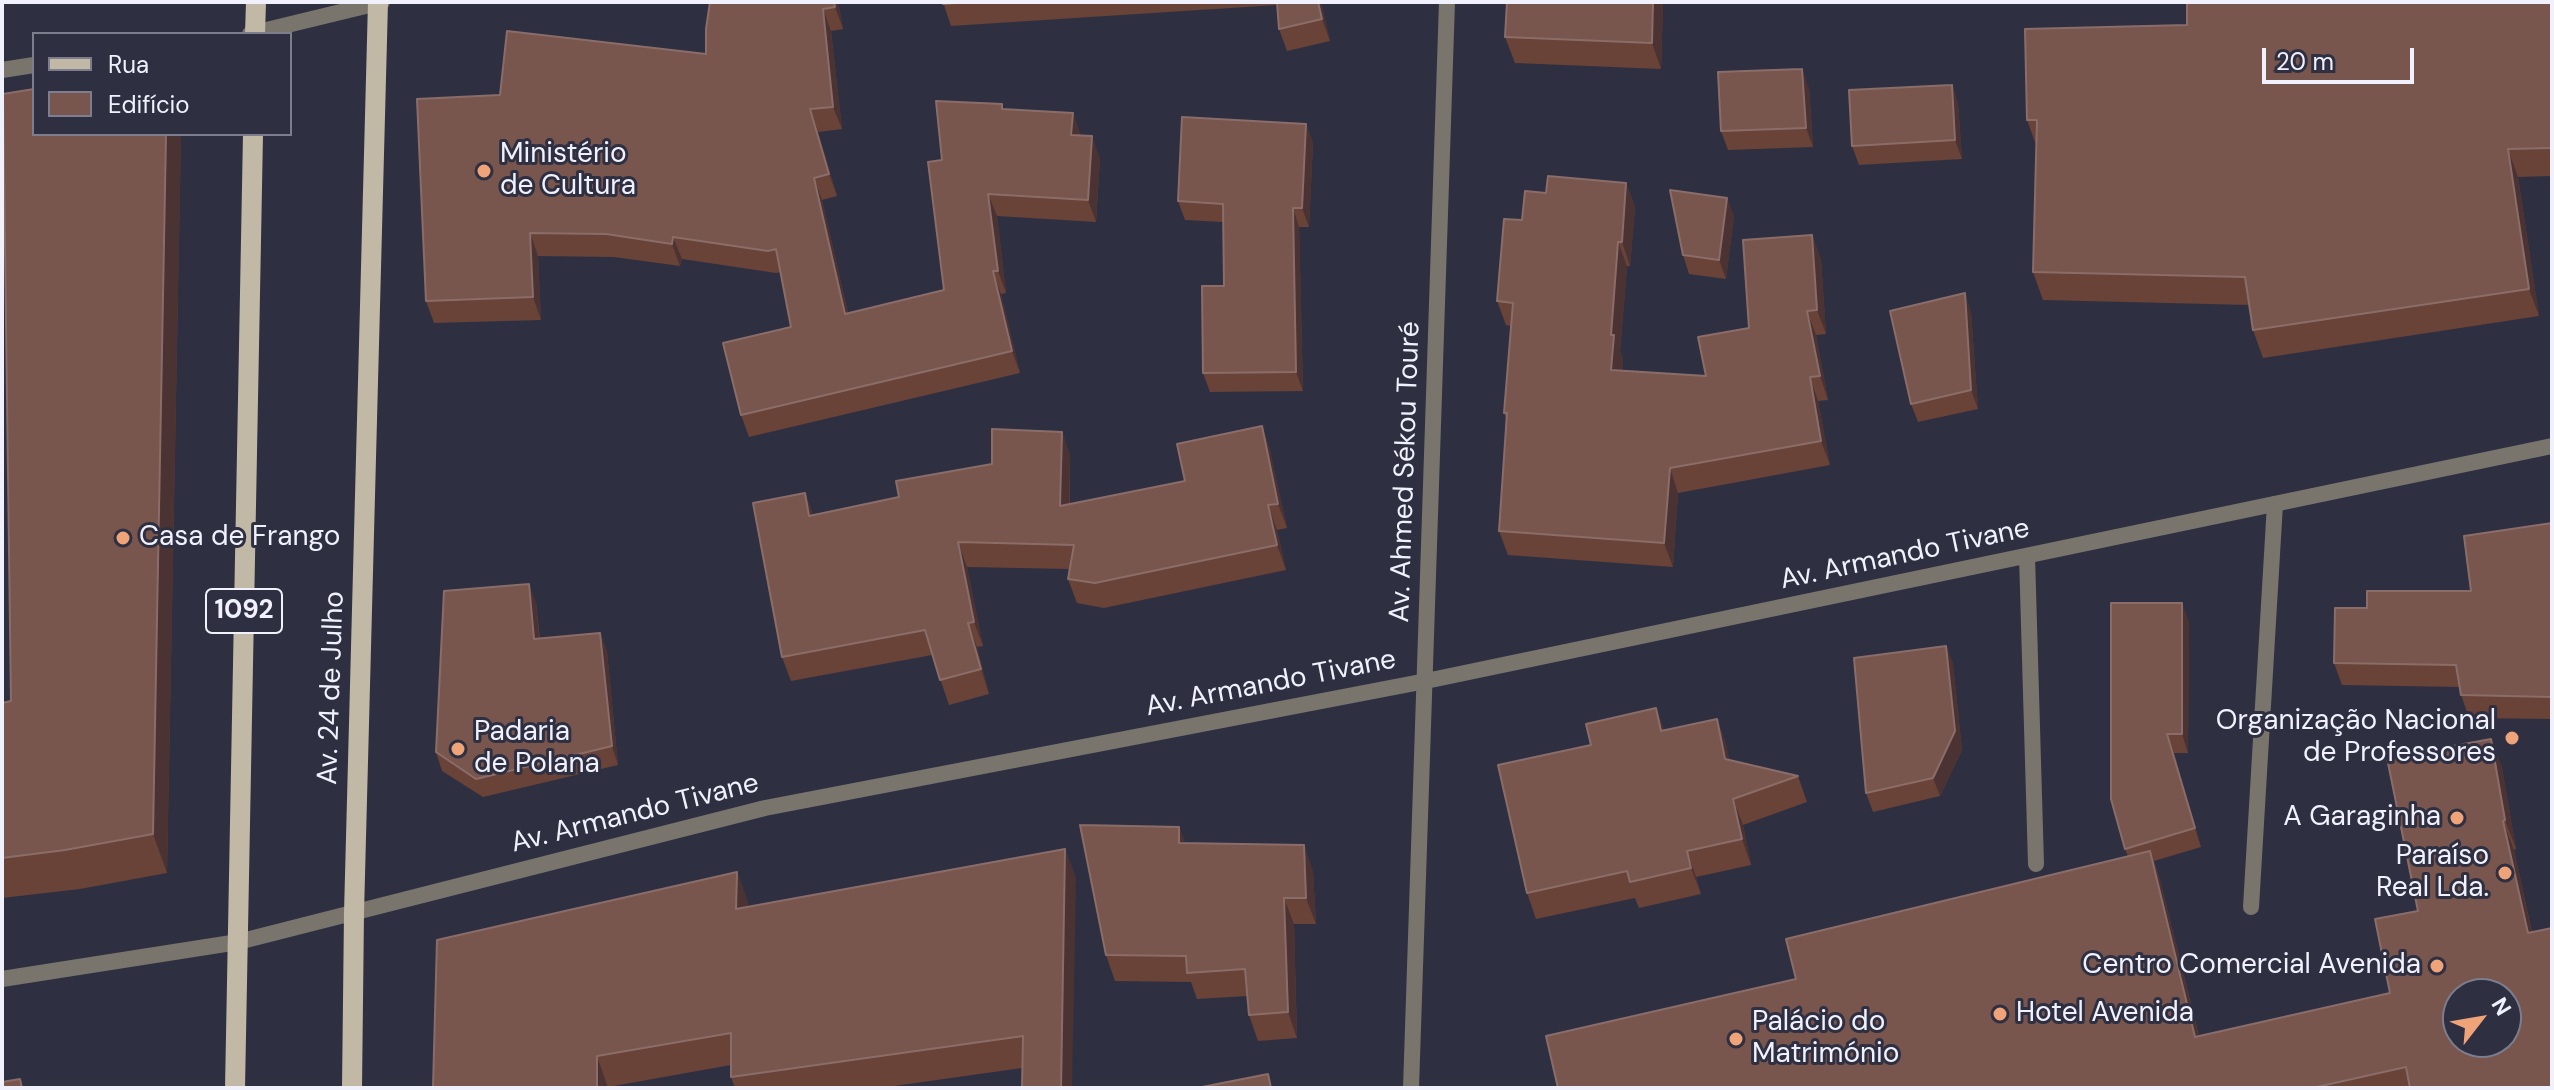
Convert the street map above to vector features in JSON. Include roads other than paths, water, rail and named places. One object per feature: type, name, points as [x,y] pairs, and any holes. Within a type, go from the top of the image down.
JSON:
[{"type":"main road","points":[[253,32],[256,2]]},
{"type":"main road","name":"Av. 24 de Julho","points":[[352,1088],[354,913],[380,2]]},
{"type":"main road","name":"1092","points":[[235,1088],[253,136]]},
{"type":"street","points":[[261,32],[380,2]]},
{"type":"street","name":"Av. Ahmed Sékou Touré","points":[[1411,1088],[1447,2]]},
{"type":"street","points":[[2,70],[32,65]]},
{"type":"street","name":"Av. Armando Tivane","points":[[2,979],[238,942],[765,808],[1426,681],[2552,446]]},
{"type":"street","points":[[2251,907],[2275,504]]},
{"type":"street","points":[[2027,556],[2036,864]]},
{"type":"place","name":"Ministério de Cultura","points":[[484,171]]},
{"type":"place","name":"Casa de Frango","points":[[123,538]]},
{"type":"place","name":"Organização Nacional de Professores","points":[[2512,738]]},
{"type":"place","name":"Padaria de Polana","points":[[458,749]]},
{"type":"place","name":"A Garaginha","points":[[2457,818]]},
{"type":"place","name":"Paraíso Real Lda.","points":[[2505,873]]},
{"type":"place","name":"Centro Comercial Avenida","points":[[2437,966]]},
{"type":"place","name":"Hotel Avenida","points":[[2000,1014]]},
{"type":"place","name":"Palácio do Matrimónio","points":[[1736,1039]]}]
